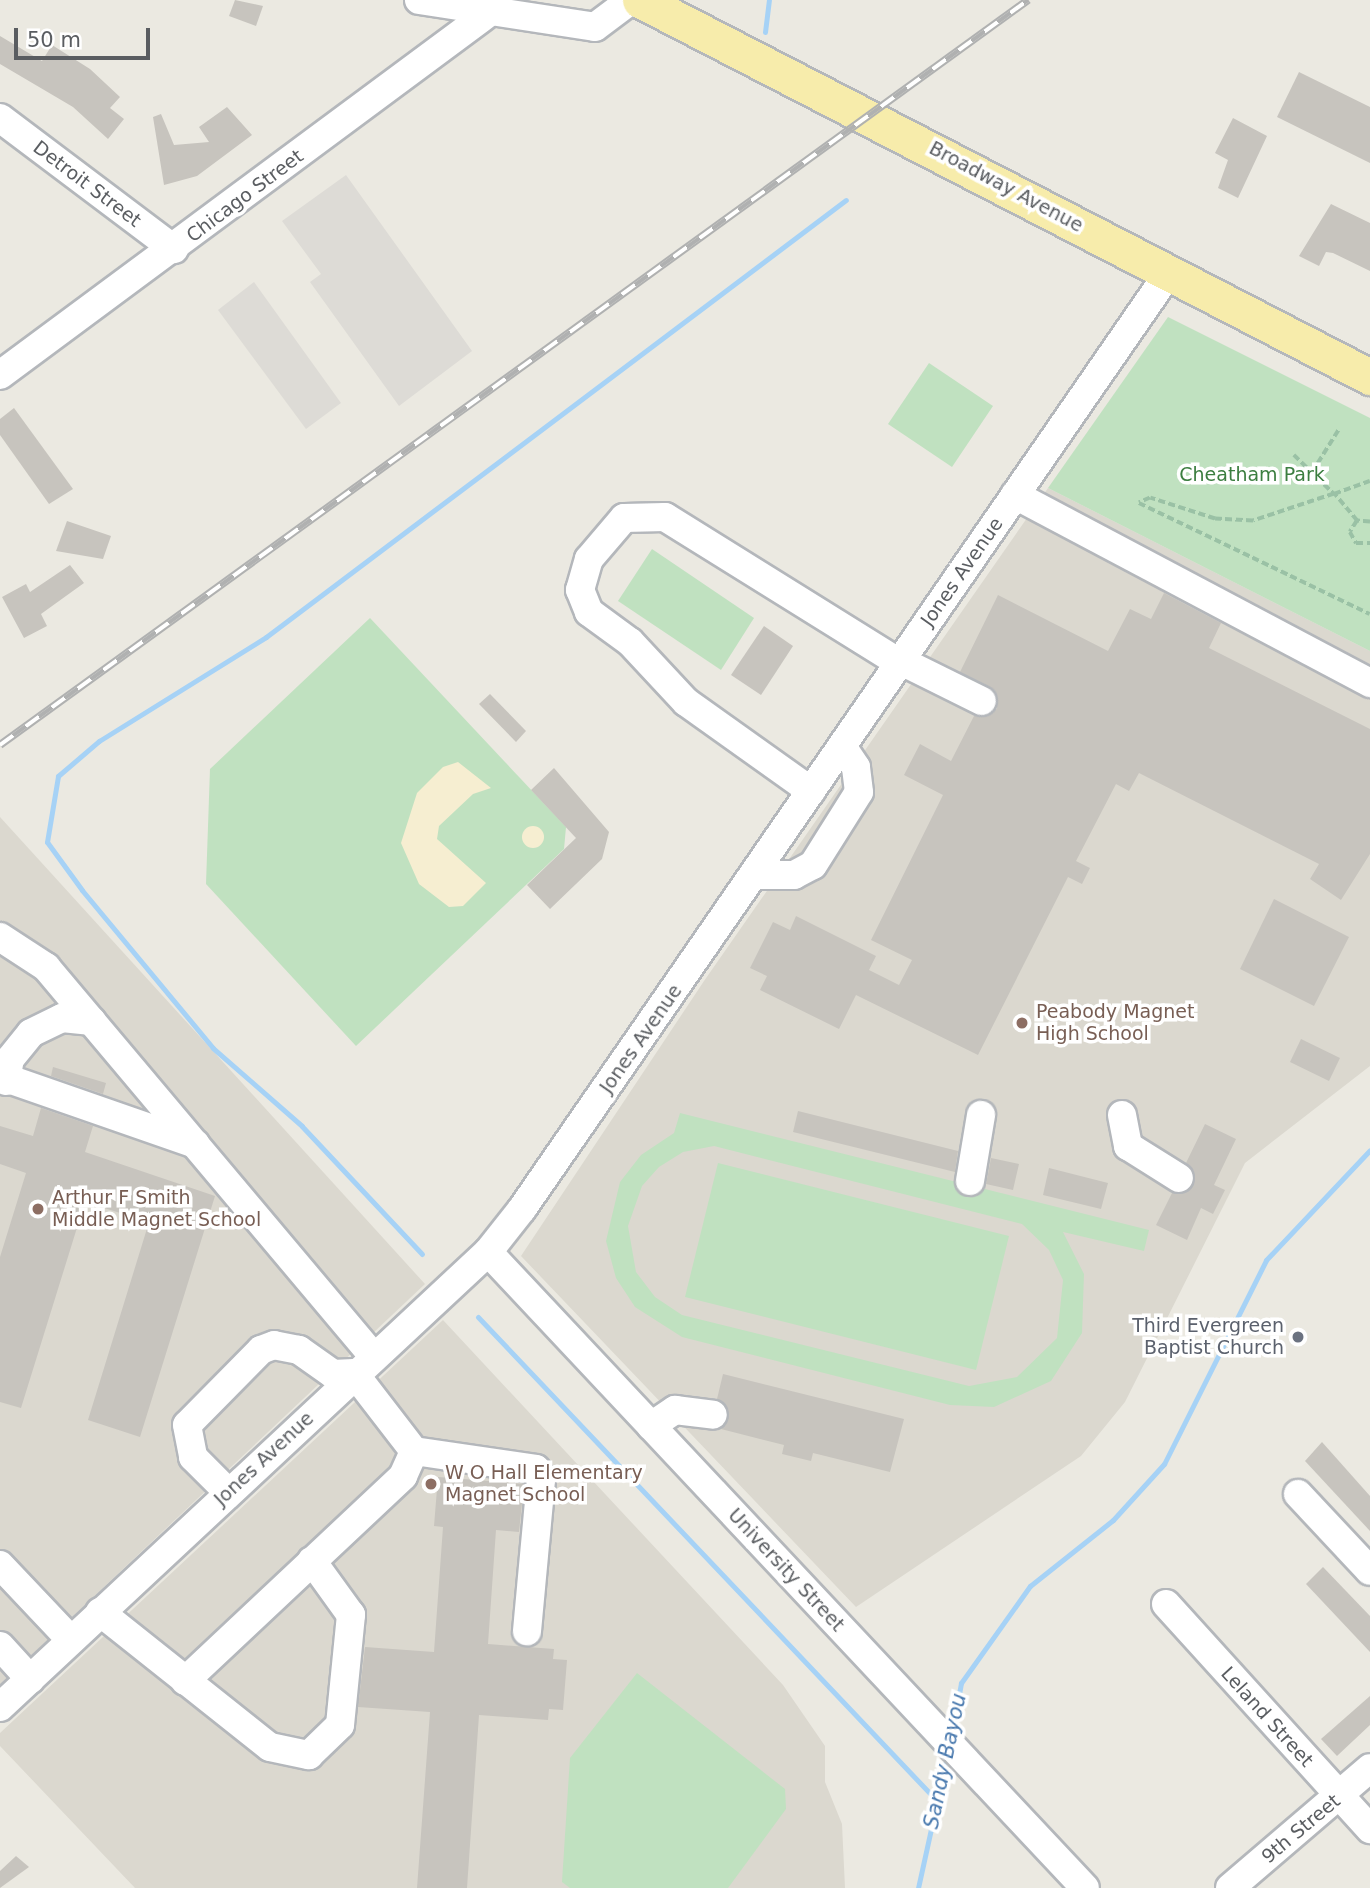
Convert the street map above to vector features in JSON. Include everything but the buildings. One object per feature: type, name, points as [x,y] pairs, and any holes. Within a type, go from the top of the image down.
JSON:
[{"type":"main road","name":"Broadway Avenue","points":[[640,0],[871,114],[1168,274],[1370,377]]},
{"type":"street","points":[[429,1],[486,14],[595,27],[631,0]]},
{"type":"street","name":"Chicago Street","points":[[0,375],[174,249],[486,14]]},
{"type":"street","name":"Detroit Street","points":[[0,118],[174,249]]},
{"type":"street","name":"Jones Avenue","points":[[0,1707],[488,1252],[754,875],[1168,274]]},
{"type":"street","points":[[1015,495],[1370,684]]},
{"type":"street","points":[[811,791],[686,702],[630,642],[589,612],[580,590],[589,559],[624,518],[665,517],[900,662],[982,701]]},
{"type":"street","points":[[754,875],[794,875],[813,865],[859,792],[856,767],[842,747]]},
{"type":"street","points":[[0,937],[46,967],[195,1144],[364,1365],[414,1451]]},
{"type":"street","points":[[92,1021],[62,1018],[31,1034],[10,1059],[3,1078],[195,1144]]},
{"type":"street","points":[[970,1181],[981,1115]]},
{"type":"street","points":[[1122,1115],[1128,1146],[1179,1178]]},
{"type":"street","name":"University Street","points":[[488,1252],[1085,1888]]},
{"type":"street","points":[[228,1492],[187,1448],[187,1425],[203,1404],[274,1345],[299,1350],[333,1374],[364,1365]]},
{"type":"street","points":[[651,1426],[674,1410],[713,1415]]},
{"type":"street","points":[[185,1681],[403,1476],[414,1451]]},
{"type":"street","points":[[414,1451],[536,1469],[541,1480],[527,1631]]},
{"type":"street","points":[[1298,1494],[1370,1572]]},
{"type":"street","points":[[100,1612],[185,1681],[282,1754],[322,1748],[343,1711],[351,1615],[312,1561]]},
{"type":"street","points":[[0,1565],[71,1640]]},
{"type":"street","name":"Leland Street","points":[[1166,1604],[1370,1829]]},
{"type":"street","points":[[0,1646],[30,1679]]},
{"type":"street","name":"9th Street","points":[[1230,1888],[1370,1768]]},
{"type":"path","points":[[1312,472],[1339,429]]},
{"type":"path","points":[[1294,455],[1357,521],[1370,522]]},
{"type":"path","points":[[1370,481],[1253,521],[1215,519],[1150,498],[1139,503],[1370,614]]},
{"type":"path","points":[[1357,521],[1353,540],[1370,543]]},
{"type":"shaded area","points":[[346,175],[472,351],[399,406],[310,282],[321,274],[282,221]]},
{"type":"shaded area","points":[[254,282],[341,403],[306,429],[218,310]]},
{"type":"shaded area","name":"Peabody Magnet High School","points":[[1048,488],[1370,651],[1370,1066],[1245,1163],[1125,1402],[1081,1456],[856,1607],[521,1256],[704,981]]},
{"type":"shaded area","points":[[0,817],[425,1284],[0,1685]]},
{"type":"shaded area","name":"W O Hall Elementary Magnet School","points":[[443,1320],[783,1685],[825,1746],[825,1782],[842,1824],[845,1888],[135,1888],[0,1746],[0,1733]]},
{"type":"green space","name":"Cheatham Park","points":[[1168,317],[1370,418],[1370,651],[1048,488]]},
{"type":"green space","points":[[929,363],[993,406],[952,467],[888,424]]},
{"type":"green space","points":[[652,549],[754,618],[721,670],[618,601]]},
{"type":"green space","points":[[370,618],[566,827],[564,849],[356,1046],[206,884],[210,769]]},
{"type":"green space","points":[[680,1113],[1149,1230],[1144,1251],[1063,1232],[1084,1274],[1082,1333],[1051,1381],[994,1407],[950,1405],[682,1337],[635,1307],[616,1278],[606,1241],[620,1182],[641,1155],[674,1133]],"holes":[[[714,1146],[1022,1224],[1049,1250],[1063,1280],[1057,1338],[1017,1377],[969,1386],[682,1315],[655,1297],[636,1272],[628,1226],[642,1186],[659,1167],[683,1152]]]},
{"type":"green space","points":[[718,1163],[1009,1236],[976,1370],[685,1297]]},
{"type":"green space","points":[[637,1673],[785,1789],[786,1809],[728,1888],[570,1888],[562,1882],[570,1758]]},
{"type":"sand","points":[[458,762],[491,788],[473,794],[439,826],[437,839],[486,883],[463,906],[449,907],[419,884],[401,843],[417,793],[443,767]]},
{"type":"sand","points":[[533,826],[541,829],[544,837],[541,845],[533,848],[525,845],[522,837],[525,829]]},
{"type":"waterway","points":[[765,32],[769,0]]},
{"type":"waterway","points":[[422,1254],[302,1126],[213,1048],[82,890],[47,842],[58,776],[99,741],[266,637],[846,200]]},
{"type":"waterway","name":"Sandy Bayou","points":[[952,1733],[961,1683],[1030,1586],[1113,1520],[1164,1464],[1266,1260],[1370,1150]]},
{"type":"waterway","points":[[478,1317],[939,1803]]},
{"type":"waterway","name":"Sandy Bayou","points":[[918,1888],[947,1756]]},
{"type":"railway","points":[[0,745],[1028,0]]},
{"type":"place","name":"Peabody Magnet High School","points":[[1022,1023]]},
{"type":"place","name":"Arthur F Smith Middle Magnet School","points":[[38,1209]]},
{"type":"place","name":"Third Evergreen Baptist Church","points":[[1298,1337]]},
{"type":"place","name":"W O Hall Elementary Magnet School","points":[[431,1484]]}]
